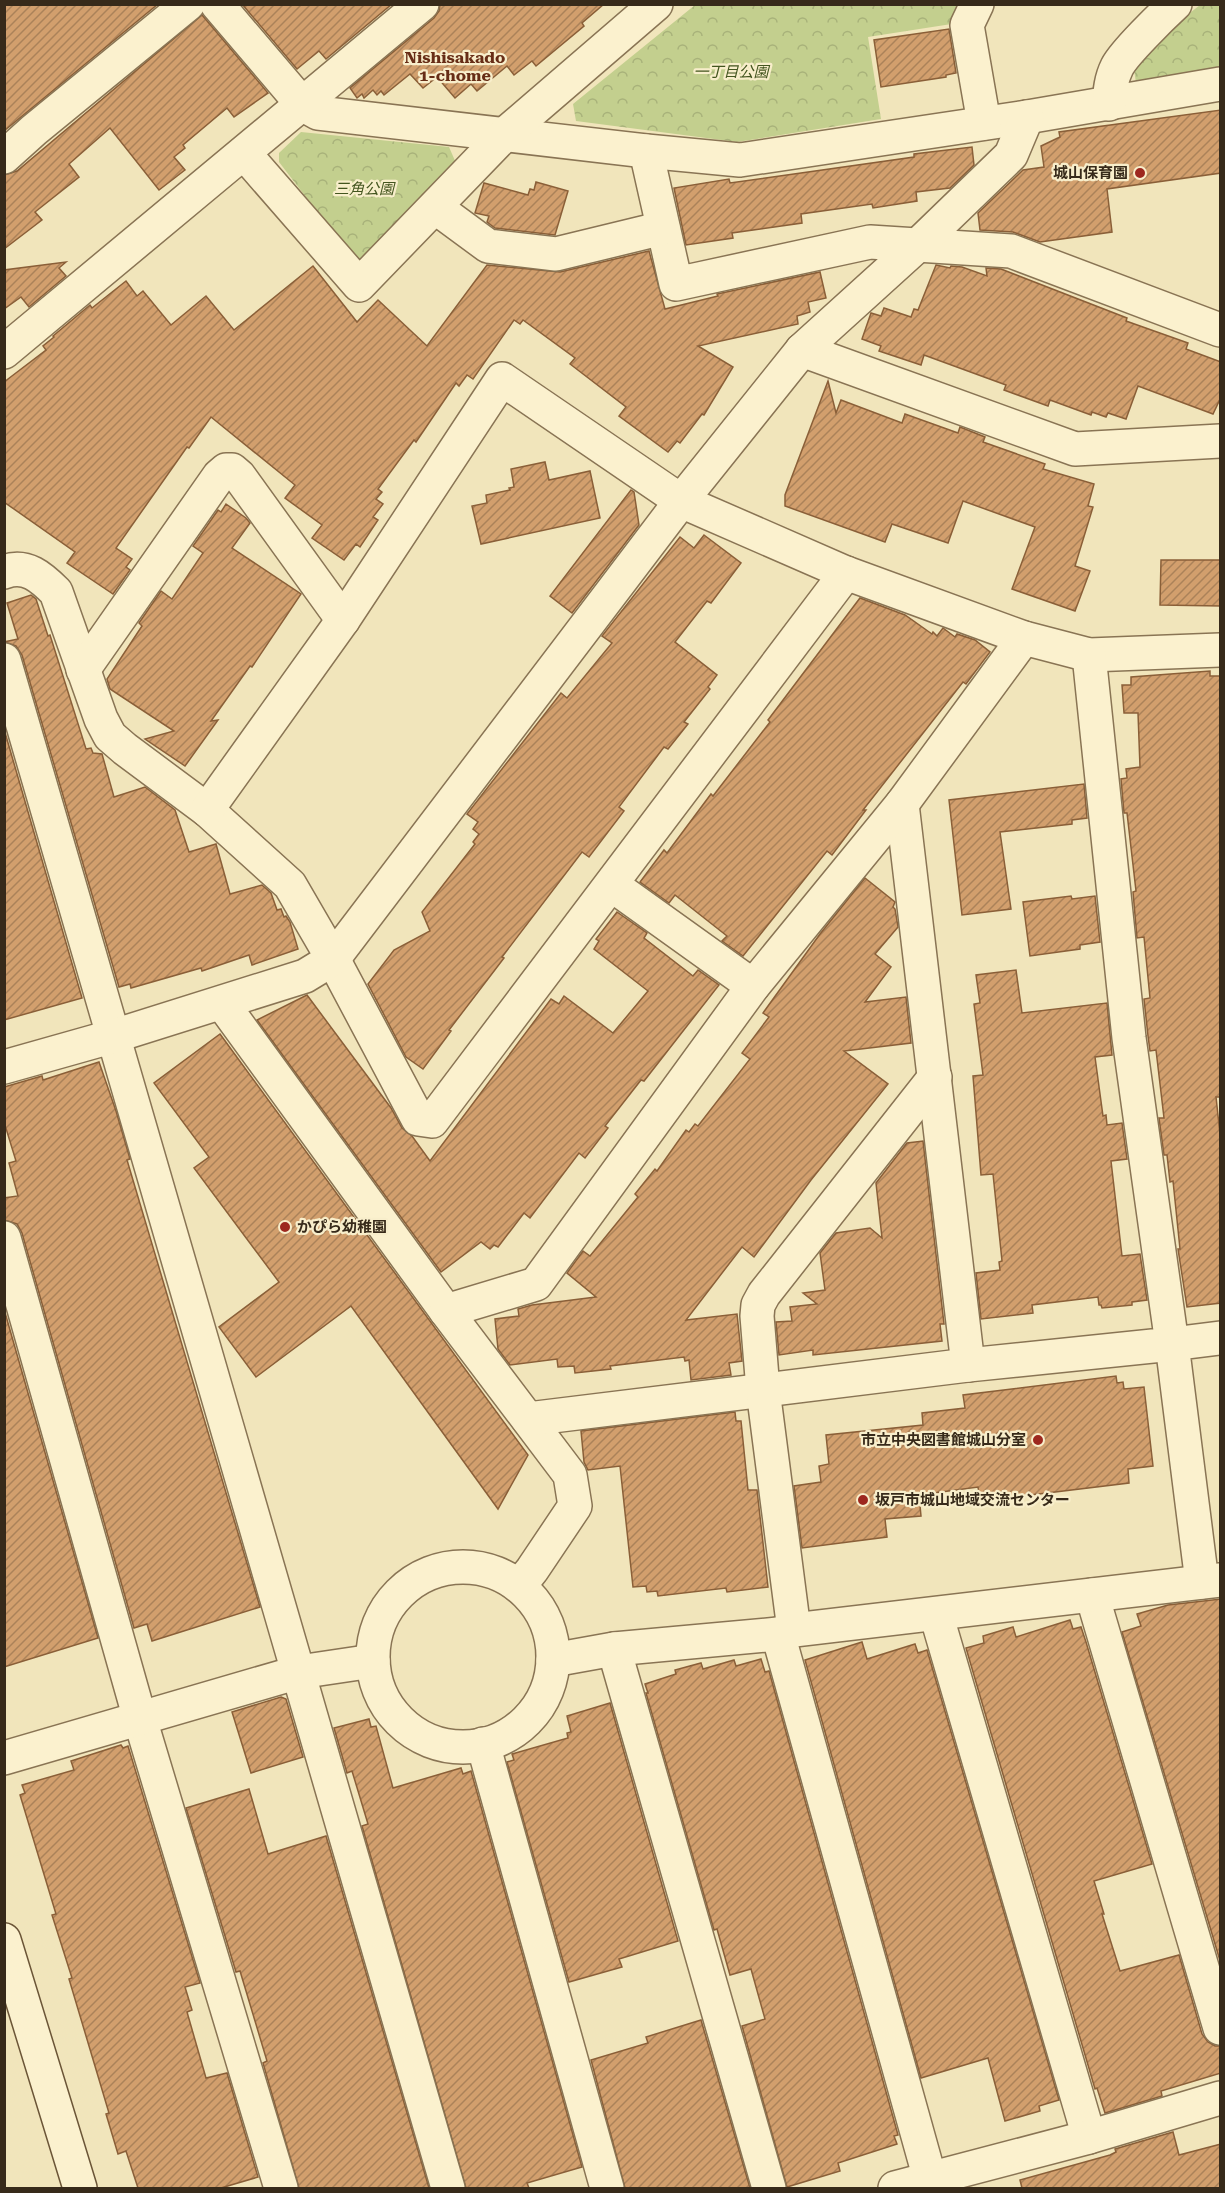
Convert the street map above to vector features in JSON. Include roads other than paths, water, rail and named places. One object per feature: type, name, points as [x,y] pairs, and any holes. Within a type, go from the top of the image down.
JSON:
[{"type":"street","points":[[4,157],[188,4]]},
{"type":"street","points":[[217,4],[302,104],[318,112],[740,160],[1027,117],[1221,84]]},
{"type":"street","points":[[4,352],[422,4]]},
{"type":"street","points":[[244,153],[359,285],[505,134],[656,4]]},
{"type":"street","points":[[977,4],[967,25],[984,123]]},
{"type":"street","points":[[1109,104],[1111,84],[1118,65],[1175,4]]},
{"type":"street","points":[[4,1067],[114,1036],[305,976],[333,959],[681,501],[802,350],[1011,155],[1027,117]]},
{"type":"street","points":[[646,151],[676,284],[870,242],[1011,251],[1221,330]]},
{"type":"street","points":[[435,207],[488,246],[556,254],[663,228]]},
{"type":"street","points":[[802,350],[1075,449],[1221,441]]},
{"type":"street","points":[[207,810],[343,620],[502,379],[681,501],[846,573],[1024,638],[1089,655],[1221,650]]},
{"type":"street","points":[[83,670],[213,485],[226,470],[232,470],[238,476],[343,620]]},
{"type":"street","points":[[4,572],[26,570],[40,577],[56,592],[101,719],[110,736],[207,810],[284,877],[333,959],[418,1119],[432,1121],[846,573]]},
{"type":"street","points":[[446,1311],[536,1284],[753,986],[902,804],[1024,638]]},
{"type":"street","points":[[553,1660],[614,1649],[786,1632],[1211,1581],[1172,1344],[1129,1038],[1089,655]]},
{"type":"street","points":[[4,660],[448,2188]]},
{"type":"street","points":[[902,804],[968,1365]]},
{"type":"street","points":[[612,885],[753,986]]},
{"type":"street","points":[[222,1003],[446,1311],[570,1475],[575,1506],[520,1585]]},
{"type":"street","points":[[930,2179],[786,1632],[756,1316],[758,1305],[764,1294],[935,1077]]},
{"type":"street","points":[[4,1238],[140,1719],[281,2188]]},
{"type":"street","points":[[528,1419],[968,1365],[1221,1338]]},
{"type":"street","points":[[471,1567],[498,1574],[520,1585],[542,1614],[551,1637],[553,1660],[547,1689],[532,1714],[510,1733],[483,1744],[448,1745],[431,1741],[416,1733],[390,1710],[375,1678],[373,1647],[381,1620],[395,1597],[417,1580],[443,1569],[471,1567]]},
{"type":"street","points":[[1092,1595],[1221,2028]]},
{"type":"street","points":[[936,1614],[1089,2137]]},
{"type":"street","points":[[614,1649],[769,2188]]},
{"type":"street","points":[[4,1758],[299,1672],[373,1661]]},
{"type":"street","points":[[483,1744],[607,2188]]},
{"type":"street","points":[[4,1940],[80,2188]]},
{"type":"street","points":[[895,2188],[1089,2137],[1221,2098]]},
{"type":"place","name":"城山保育園","points":[[1140,173]]},
{"type":"place","name":"かぴら幼稚園","points":[[285,1227]]},
{"type":"place","name":"市立中央図書館城山分室","points":[[1038,1440]]},
{"type":"place","name":"坂戸市城山地域交流センター","points":[[863,1500]]},
{"type":"district","name":"Nishisakado 1-chome","points":[[455,66]]},
{"type":"park label","name":"一丁目公園","points":[[731,72]]},
{"type":"park label","name":"三角公園","points":[[364,189]]}]
